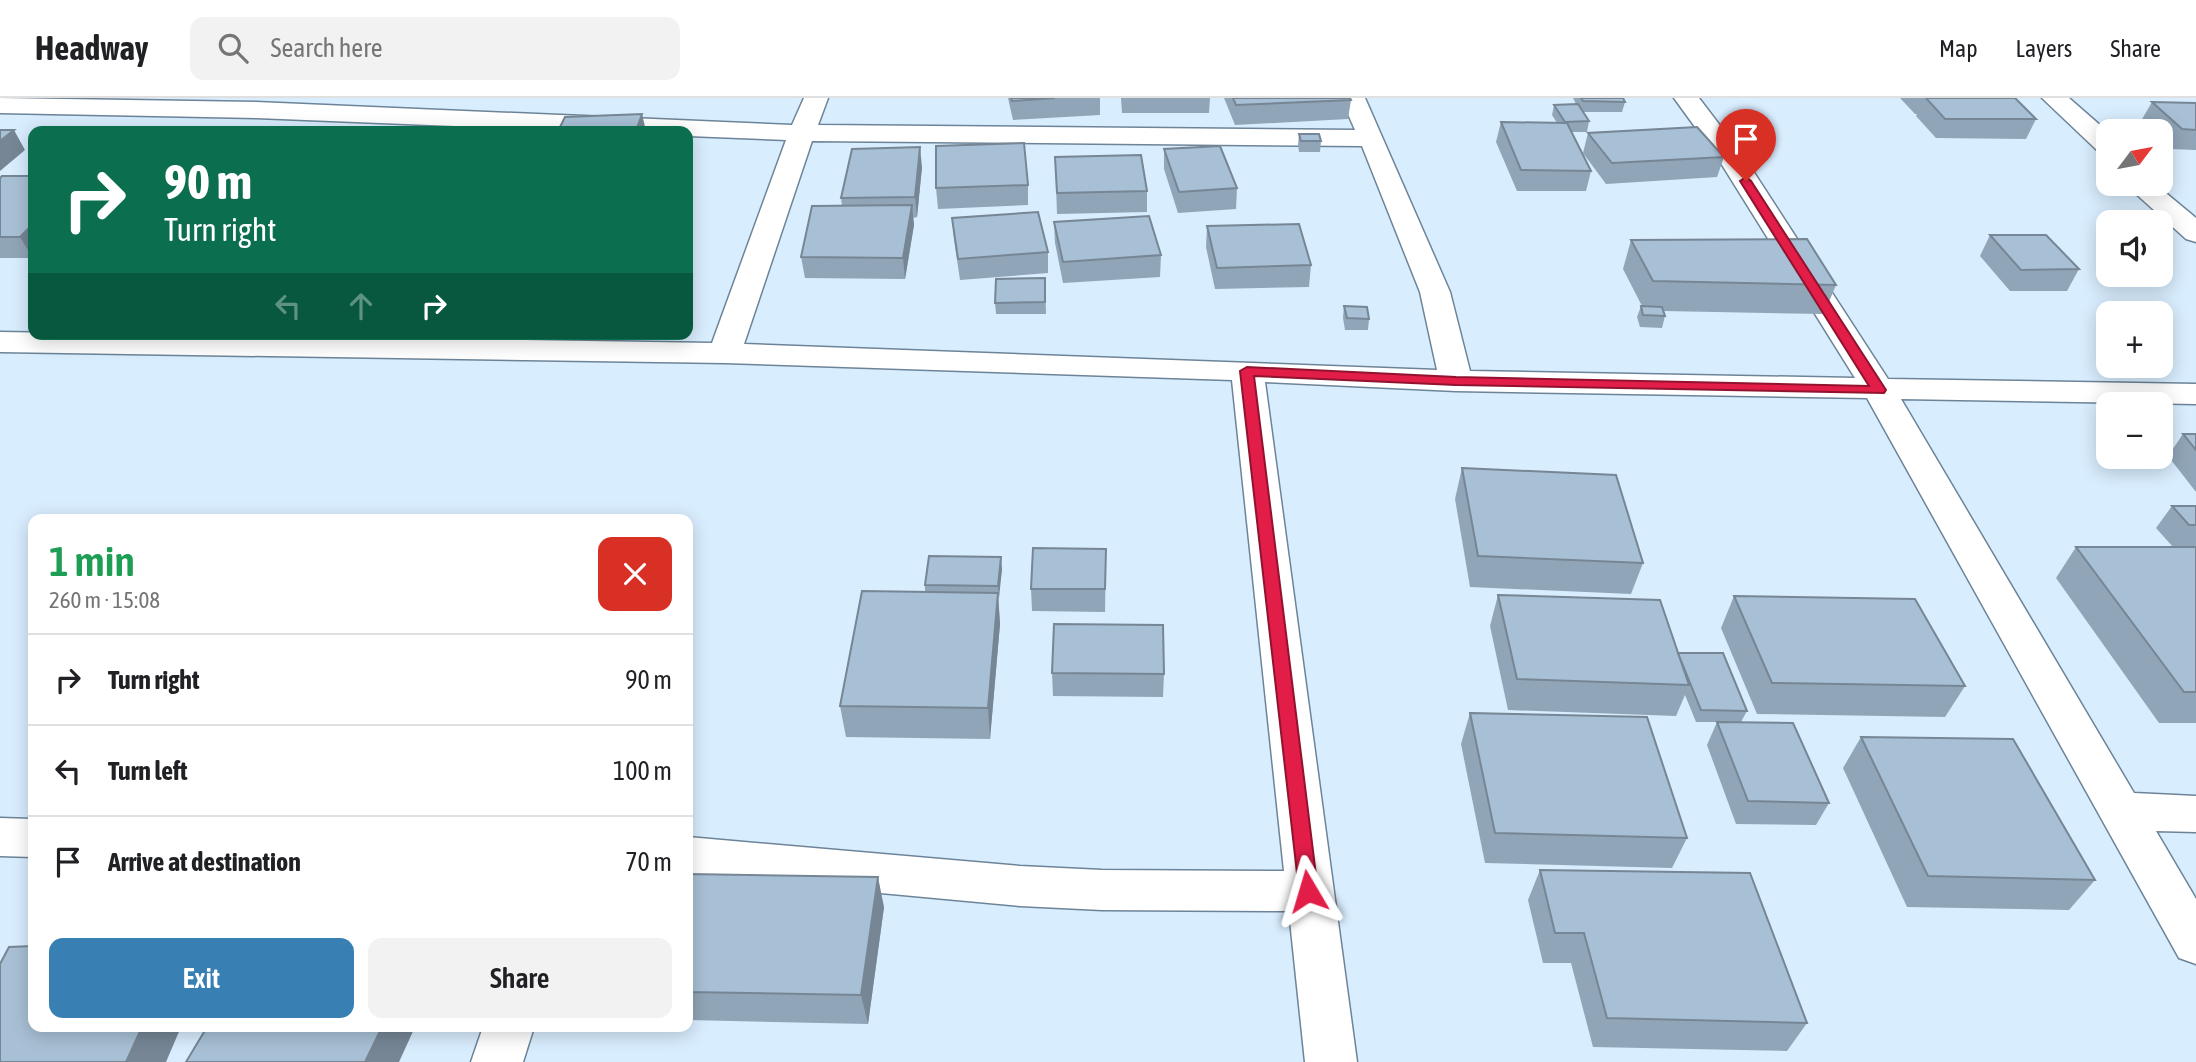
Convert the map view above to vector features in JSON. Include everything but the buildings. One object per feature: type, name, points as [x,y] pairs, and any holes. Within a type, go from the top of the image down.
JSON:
[{"type":"street","points":[[725,353],[816,98]]},
{"type":"street","points":[[1353,98],[1373,138],[1436,292],[1456,381]]},
{"type":"street","points":[[1686,98],[1731,158],[1879,390],[2196,943]]},
{"type":"street","points":[[2054,98],[2096,135]]},
{"type":"street","points":[[0,106],[75,102],[412,107],[802,133],[1373,138]]},
{"type":"street","points":[[2153,196],[2196,233]]},
{"type":"street","points":[[0,342],[725,353],[1456,381],[2196,394]]},
{"type":"street","points":[[1247,371],[1308,891],[1331,1062]]},
{"type":"street","points":[[2122,811],[2196,814]]},
{"type":"street","points":[[0,837],[28,838]]},
{"type":"street","points":[[693,856],[1020,886],[1102,890],[1308,891]]},
{"type":"street","points":[[496,1062],[507,1032]]},
{"type":"route","points":[[1308,891],[1247,371],[1456,381],[1879,390],[1746,181]]}]
